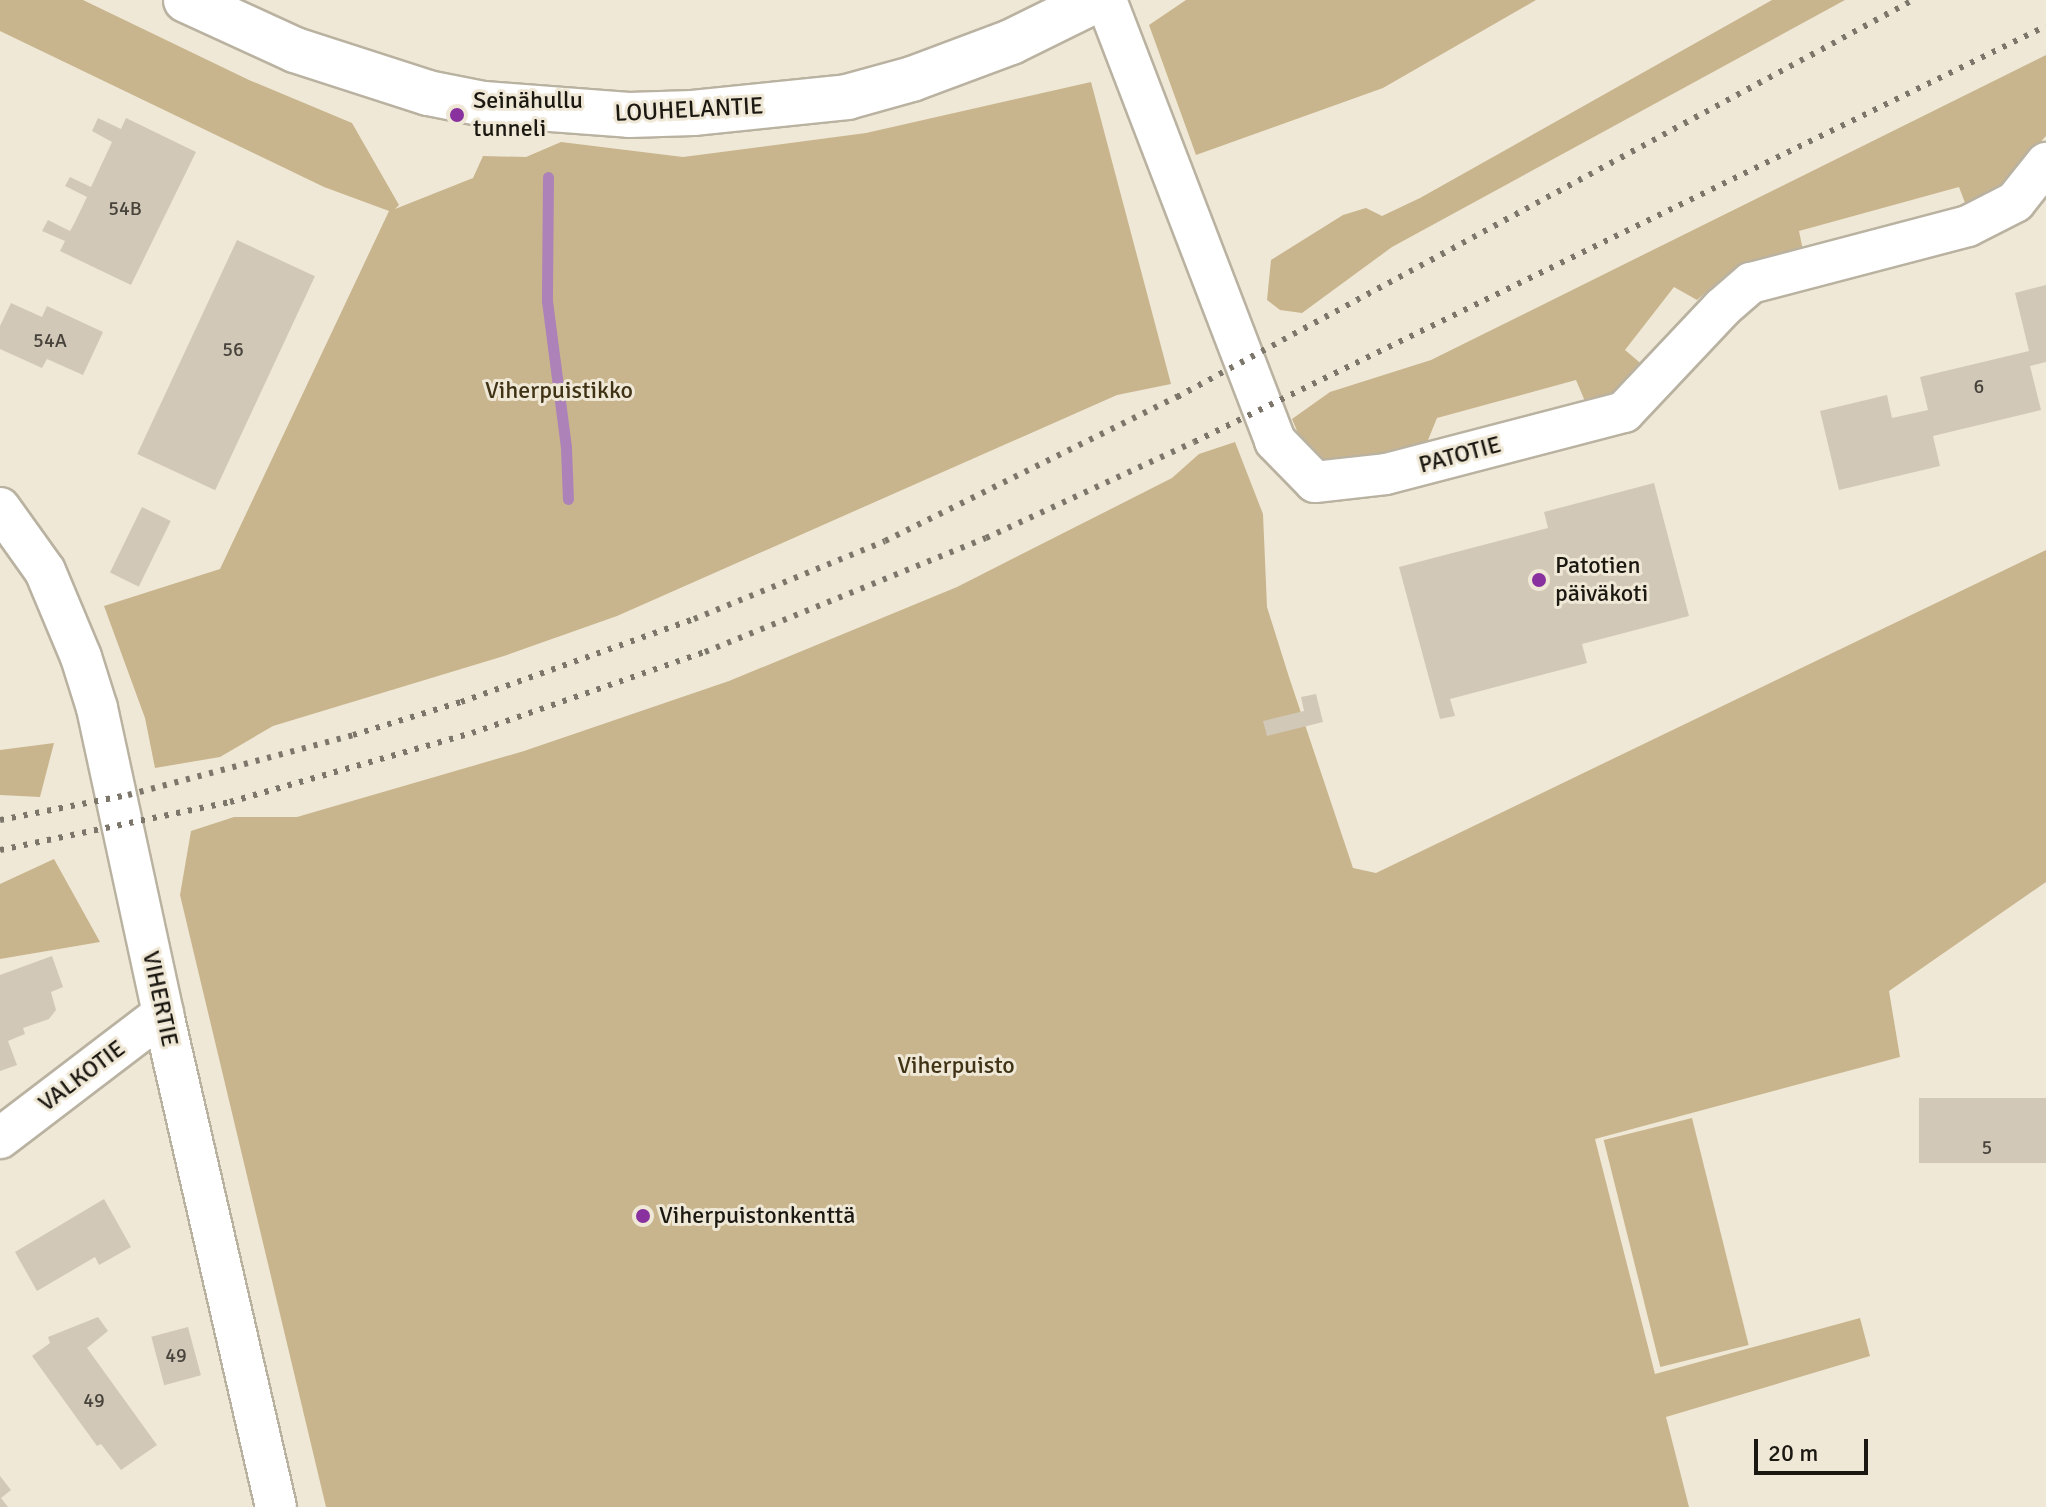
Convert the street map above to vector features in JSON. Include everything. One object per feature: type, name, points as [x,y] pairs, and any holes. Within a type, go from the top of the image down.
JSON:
[{"type":"main road","name":"LOUHELANTIE","points":[[186,0],[295,50],[355,73],[428,93],[484,104],[629,115],[708,112],[847,97],[912,79],[1011,42],[1096,0]]},
{"type":"street","name":"PATOTIE","points":[[1106,0],[1275,441],[1315,482],[1386,474],[1624,412],[1723,307],[1751,283],[1968,226],[2015,202],[2046,163]]},
{"type":"street","name":"VIHERTIE","points":[[0,508],[45,571],[81,657],[97,708],[163,1014],[276,1507]]},
{"type":"street","name":"VALKOTIE","points":[[0,1138],[163,1014]]},
{"type":"green space","name":"Viherpuistikko","points":[[0,0],[83,0],[249,80],[352,123],[399,205],[395,209],[473,178],[483,156],[526,157],[561,142],[683,157],[866,133],[1091,82],[1171,384],[1117,395],[617,616],[504,656],[273,726],[220,757],[155,768],[145,718],[104,606],[220,569],[389,211],[324,187],[0,31]]},
{"type":"green space","points":[[1186,0],[1536,0],[1383,88],[1196,155],[1149,25]]},
{"type":"green space","points":[[1772,0],[1845,0],[1392,247],[1302,313],[1280,310],[1267,300],[1271,260],[1343,215],[1366,208],[1382,216],[1420,198]]},
{"type":"green space","points":[[2046,55],[2046,136],[1988,199],[1967,208],[1959,187],[1799,231],[1804,255],[1727,274],[1697,300],[1674,287],[1625,350],[1645,367],[1625,391],[1587,406],[1576,380],[1437,418],[1426,445],[1354,466],[1309,459],[1292,419],[1330,392],[1431,360]]},
{"type":"green space","name":"Viherpuisto","points":[[1235,442],[1263,514],[1267,607],[1289,677],[1353,868],[1376,873],[2046,550],[2046,882],[1889,991],[1900,1057],[1595,1139],[1655,1374],[1860,1318],[1870,1356],[1666,1417],[1689,1507],[326,1507],[180,895],[191,831],[234,817],[297,817],[524,751],[729,681],[957,587],[1172,478],[1199,454]]},
{"type":"green space","points":[[54,743],[40,797],[0,795],[0,750]]},
{"type":"green space","points":[[54,859],[100,942],[0,959],[0,884]]},
{"type":"green space","points":[[1692,1118],[1749,1345],[1660,1367],[1604,1140]]},
{"type":"building","points":[[98,118],[121,129],[126,118],[196,152],[131,285],[60,251],[65,241],[42,231],[48,220],[70,231],[74,224],[87,197],[65,186],[70,177],[91,187],[112,142],[92,131]]},
{"type":"building","points":[[237,240],[315,276],[215,490],[137,454]]},
{"type":"building","points":[[2046,285],[2046,362],[2030,366],[2041,410],[1933,436],[1940,466],[1839,490],[1820,411],[1887,395],[1892,418],[1928,410],[1920,377],[2029,351],[2015,293]]},
{"type":"building","points":[[11,303],[42,317],[47,306],[103,332],[83,375],[47,359],[42,368],[0,349],[0,326]]},
{"type":"building","points":[[1654,483],[1689,616],[1582,644],[1587,663],[1450,699],[1455,716],[1440,719],[1399,567],[1548,528],[1544,512]]},
{"type":"building","points":[[142,507],[171,521],[139,587],[110,573]]},
{"type":"building","points":[[1316,694],[1323,722],[1267,736],[1263,721],[1304,711],[1301,697]]},
{"type":"building","points":[[52,956],[63,987],[51,992],[56,1010],[49,1019],[23,1028],[25,1034],[8,1041],[17,1065],[0,1071],[0,975]]},
{"type":"building","points":[[1919,1098],[2046,1098],[2046,1163],[1919,1163]]},
{"type":"building","points":[[104,1199],[131,1247],[99,1265],[95,1257],[37,1291],[15,1252]]},
{"type":"building","points":[[98,1317],[108,1331],[87,1348],[157,1445],[121,1470],[101,1444],[97,1446],[32,1356],[50,1343],[48,1337]]},
{"type":"building","points":[[188,1327],[201,1375],[164,1385],[151,1337]]},
{"type":"building","points":[[0,1476],[11,1490],[1,1498],[8,1507],[0,1507]]},
{"type":"waterway","points":[[548,177],[547,301],[566,448],[568,499]]},
{"type":"railway","points":[[0,820],[128,795],[353,735],[461,702],[694,619],[885,541],[1177,397],[1913,0]]},
{"type":"railway","points":[[0,850],[230,802],[472,733],[705,652],[986,538],[1194,442],[2046,26]]},
{"type":"place","name":"Seinähullu tunneli","points":[[457,115]]},
{"type":"place","name":"Patotien päiväkoti","points":[[1539,580]]},
{"type":"place","name":"Viherpuistonkenttä","points":[[643,1216]]}]
